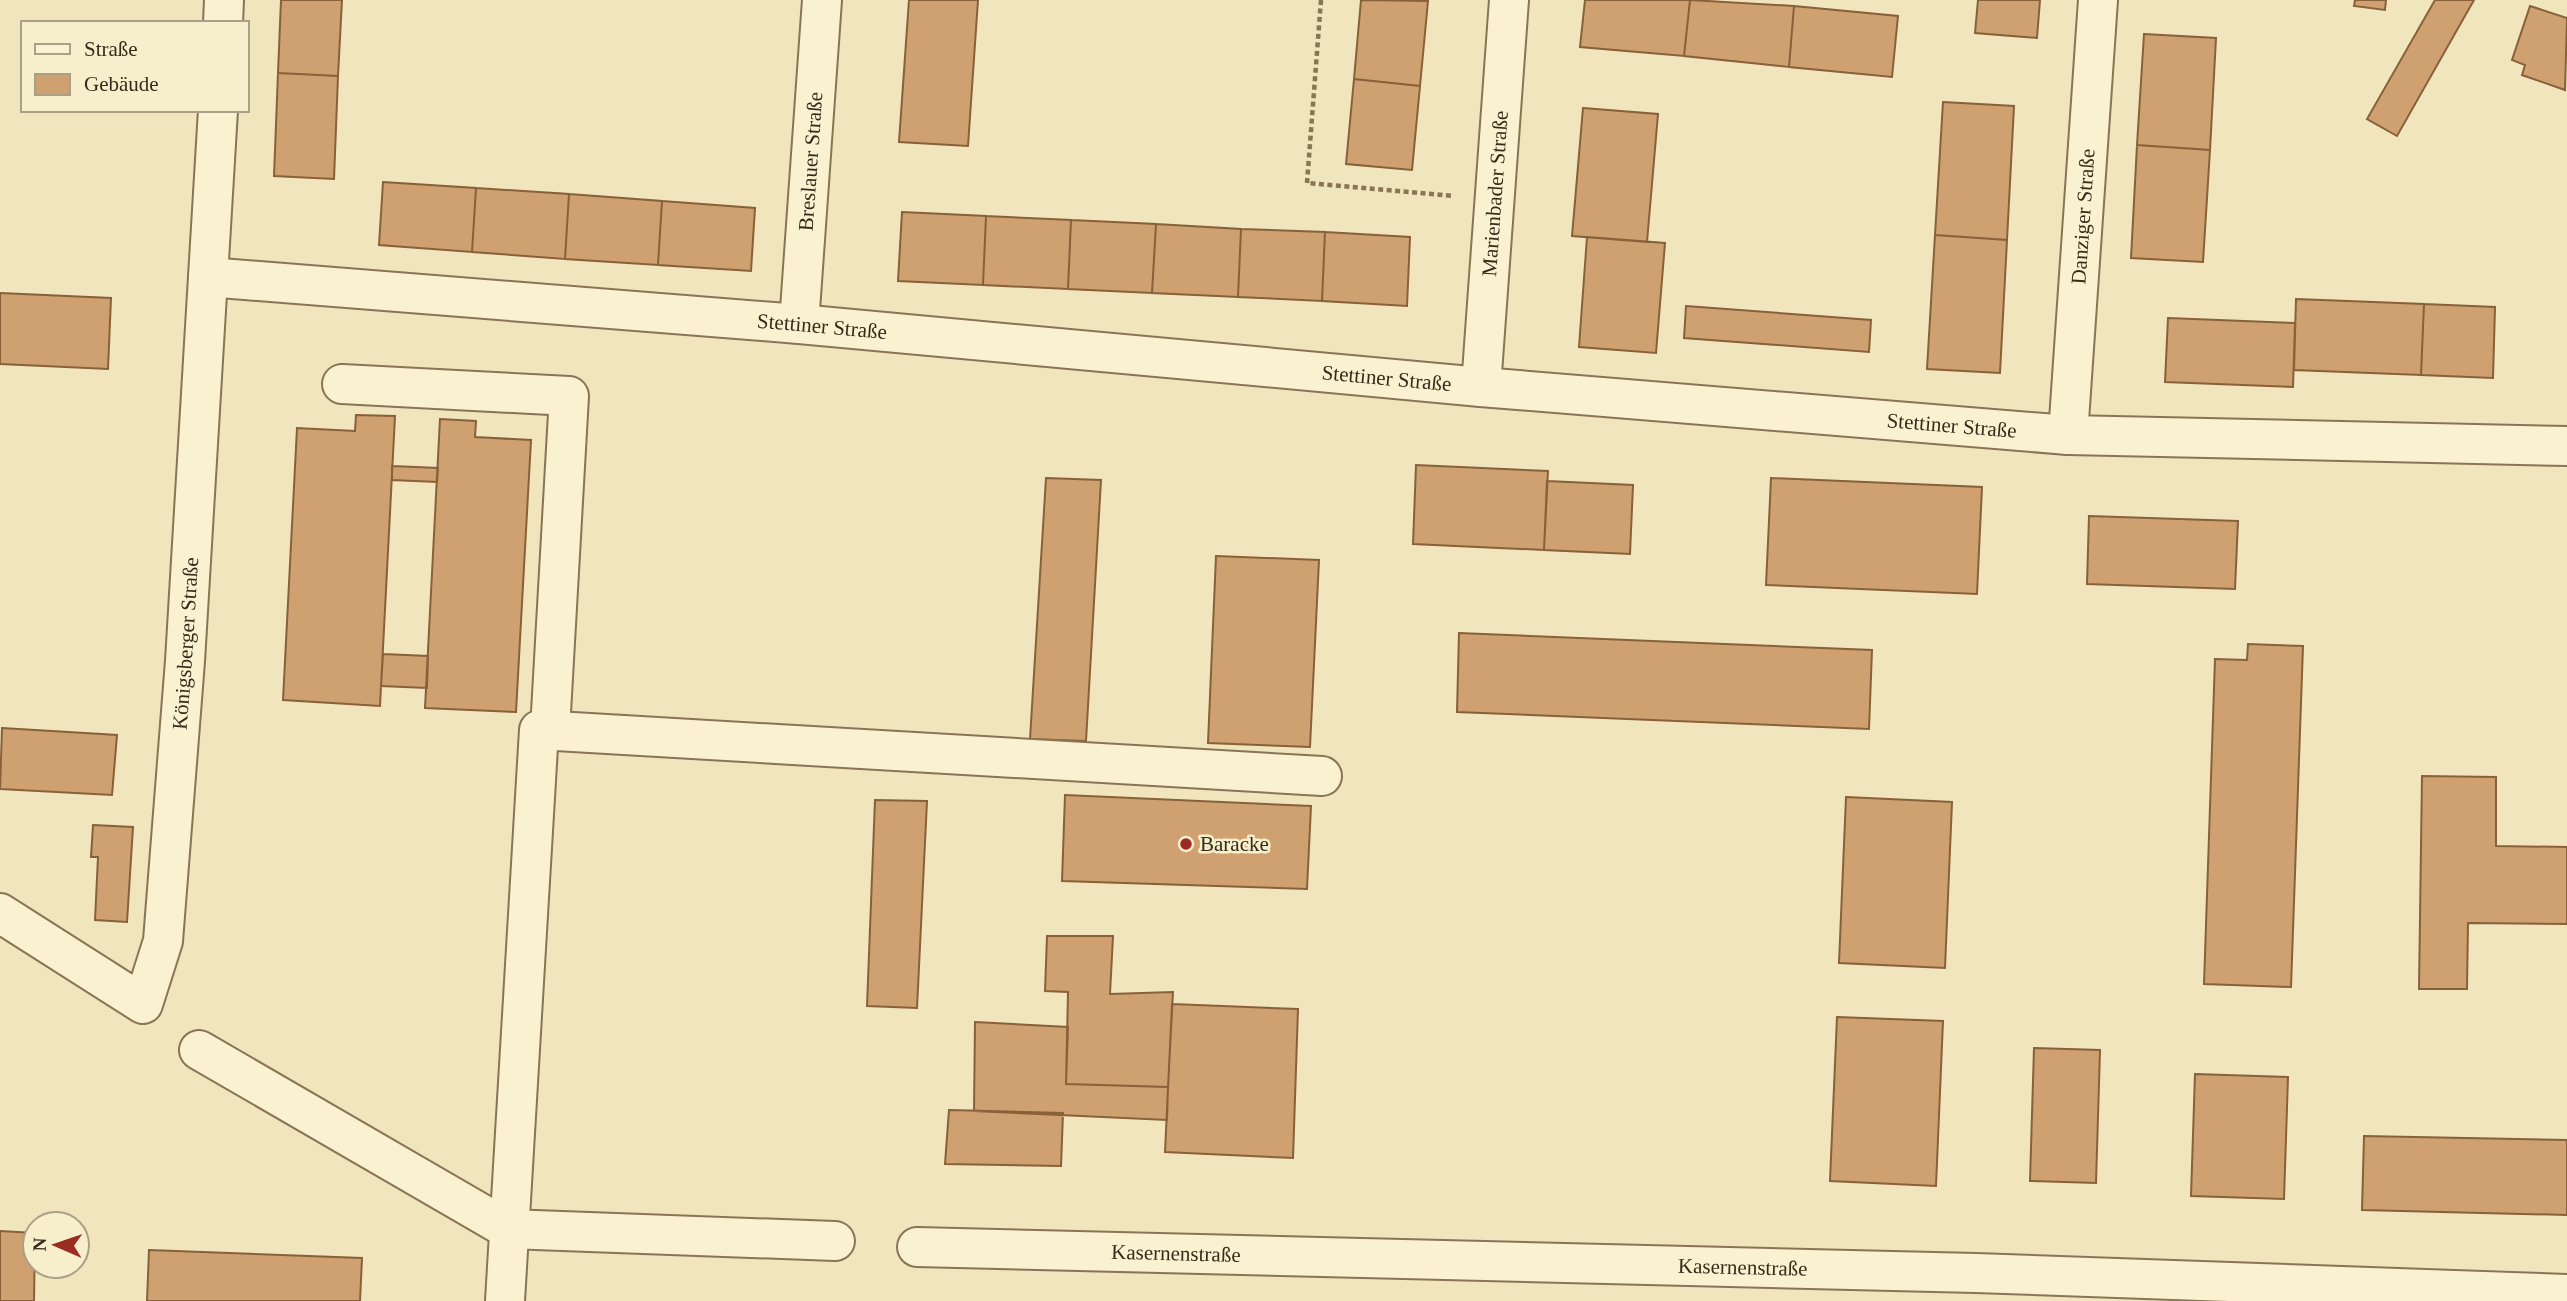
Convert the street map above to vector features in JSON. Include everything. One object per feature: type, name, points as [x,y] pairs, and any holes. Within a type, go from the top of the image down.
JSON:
[{"type":"street","points":[[223,21],[225,0]]},
{"type":"street","name":"Breslauer Straße","points":[[799,324],[822,0]]},
{"type":"street","name":"Marienbader Straße","points":[[1481,387],[1509,0]]},
{"type":"street","name":"Danziger Straße","points":[[2068,435],[2098,0]]},
{"type":"street","name":"Königsberger Straße","points":[[0,913],[143,1004],[163,941],[185,661],[218,112]]},
{"type":"street","name":"Stettiner Straße","points":[[208,277],[799,324],[1481,387],[2068,435],[2567,446]]},
{"type":"street","points":[[342,384],[569,396],[550,730]]},
{"type":"street","points":[[505,1301],[539,730],[1322,776]]},
{"type":"street","points":[[200,1050],[508,1229],[835,1241]]},
{"type":"street","name":"Kasernenstraße","points":[[917,1247],[1976,1273],[2567,1294]]},
{"type":"path","points":[[1321,0],[1307,183],[1495,200]]},
{"type":"building","points":[[281,0],[342,0],[338,76],[278,73]]},
{"type":"building","points":[[909,0],[978,0],[968,146],[899,142]]},
{"type":"building","points":[[1361,0],[1428,1],[1420,86],[1354,79]]},
{"type":"building","points":[[1585,0],[1690,0],[1684,56],[1580,47]]},
{"type":"building","points":[[1690,0],[1794,6],[1789,67],[1684,56]]},
{"type":"building","points":[[1978,0],[2040,0],[2037,38],[1975,33]]},
{"type":"building","points":[[2355,0],[2386,0],[2385,10],[2354,6]]},
{"type":"building","points":[[2435,0],[2474,0],[2397,136],[2367,119]]},
{"type":"building","points":[[1794,6],[1898,16],[1892,77],[1789,67]]},
{"type":"building","points":[[2530,6],[2567,18],[2565,90],[2522,75],[2525,65],[2512,60]]},
{"type":"building","points":[[2144,34],[2216,38],[2210,150],[2137,145]]},
{"type":"building","points":[[278,73],[338,76],[334,179],[274,176]]},
{"type":"building","points":[[1354,79],[1420,86],[1412,170],[1346,164]]},
{"type":"building","points":[[1943,102],[2014,106],[2007,240],[1935,235]]},
{"type":"building","points":[[1583,108],[1658,114],[1647,242],[1572,236]]},
{"type":"building","points":[[2137,145],[2210,150],[2203,262],[2131,258]]},
{"type":"building","points":[[383,182],[476,188],[472,252],[379,245]]},
{"type":"building","points":[[476,188],[569,194],[565,259],[472,252]]},
{"type":"building","points":[[569,194],[662,201],[658,265],[565,259]]},
{"type":"building","points":[[662,201],[755,208],[751,271],[658,265]]},
{"type":"building","points":[[902,212],[986,216],[983,285],[898,281]]},
{"type":"building","points":[[986,216],[1071,220],[1068,289],[983,285]]},
{"type":"building","points":[[1071,220],[1156,224],[1152,293],[1068,289]]},
{"type":"building","points":[[1156,224],[1241,229],[1238,297],[1152,293]]},
{"type":"building","points":[[1241,229],[1325,232],[1322,301],[1238,297]]},
{"type":"building","points":[[1325,232],[1410,237],[1407,306],[1322,301]]},
{"type":"building","points":[[1935,235],[2007,240],[2000,373],[1927,369]]},
{"type":"building","points":[[1587,237],[1665,243],[1656,353],[1579,347]]},
{"type":"building","points":[[0,293],[111,298],[108,369],[0,364]]},
{"type":"building","points":[[2296,299],[2424,304],[2421,375],[2294,370]]},
{"type":"building","points":[[2424,304],[2495,307],[2493,378],[2421,375]]},
{"type":"building","points":[[1686,306],[1871,320],[1869,352],[1684,338]]},
{"type":"building","points":[[2168,318],[2295,323],[2293,387],[2165,382]]},
{"type":"building","points":[[356,415],[395,416],[380,706],[283,700],[297,428],[355,431]]},
{"type":"building","points":[[440,419],[476,421],[475,437],[531,440],[516,712],[425,708]]},
{"type":"building","points":[[1416,465],[1548,471],[1544,550],[1413,544]]},
{"type":"building","points":[[392,466],[438,468],[437,482],[392,480]]},
{"type":"building","points":[[1046,478],[1101,480],[1086,741],[1030,739]]},
{"type":"building","points":[[1771,478],[1982,487],[1977,594],[1766,585]]},
{"type":"building","points":[[1547,481],[1633,485],[1630,554],[1544,550]]},
{"type":"building","points":[[2089,516],[2238,521],[2235,589],[2087,584]]},
{"type":"building","points":[[1216,556],[1319,560],[1310,747],[1208,743]]},
{"type":"building","points":[[1459,633],[1872,650],[1869,729],[1457,712]]},
{"type":"building","points":[[2248,644],[2303,646],[2291,987],[2204,984],[2215,659],[2247,660]]},
{"type":"building","points":[[383,654],[428,656],[427,688],[381,686]]},
{"type":"building","points":[[2,728],[117,735],[112,795],[0,789]]},
{"type":"building","points":[[2422,776],[2496,777],[2496,846],[2567,847],[2567,924],[2468,923],[2467,989],[2419,989]]},
{"type":"building","name":"Baracke","points":[[1065,795],[1311,806],[1307,889],[1062,881]]},
{"type":"building","points":[[1846,797],[1952,802],[1945,968],[1839,963]]},
{"type":"building","points":[[875,800],[927,801],[917,1008],[867,1006]]},
{"type":"building","points":[[93,825],[133,827],[127,922],[95,920],[98,857],[91,857]]},
{"type":"building","points":[[1047,936],[1113,936],[1110,994],[1173,992],[1168,1087],[1066,1084],[1068,992],[1045,991]]},
{"type":"building","points":[[1172,1004],[1298,1009],[1293,1158],[1165,1152]]},
{"type":"building","points":[[1837,1017],[1943,1021],[1936,1186],[1830,1181]]},
{"type":"building","points":[[975,1022],[1068,1027],[1066,1084],[1168,1087],[1167,1120],[974,1111]]},
{"type":"building","points":[[2034,1048],[2100,1050],[2096,1183],[2030,1181]]},
{"type":"building","points":[[2195,1074],[2288,1077],[2284,1199],[2191,1196]]},
{"type":"building","points":[[949,1110],[1063,1113],[1061,1166],[945,1164]]},
{"type":"building","points":[[2364,1136],[2567,1140],[2567,1215],[2362,1210]]},
{"type":"building","points":[[0,1231],[21,1232],[21,1280],[34,1280],[34,1301],[0,1301]]},
{"type":"building","points":[[149,1250],[362,1258],[360,1301],[147,1301]]},
{"type":"place","name":"Baracke","points":[[1186,844]]}]
